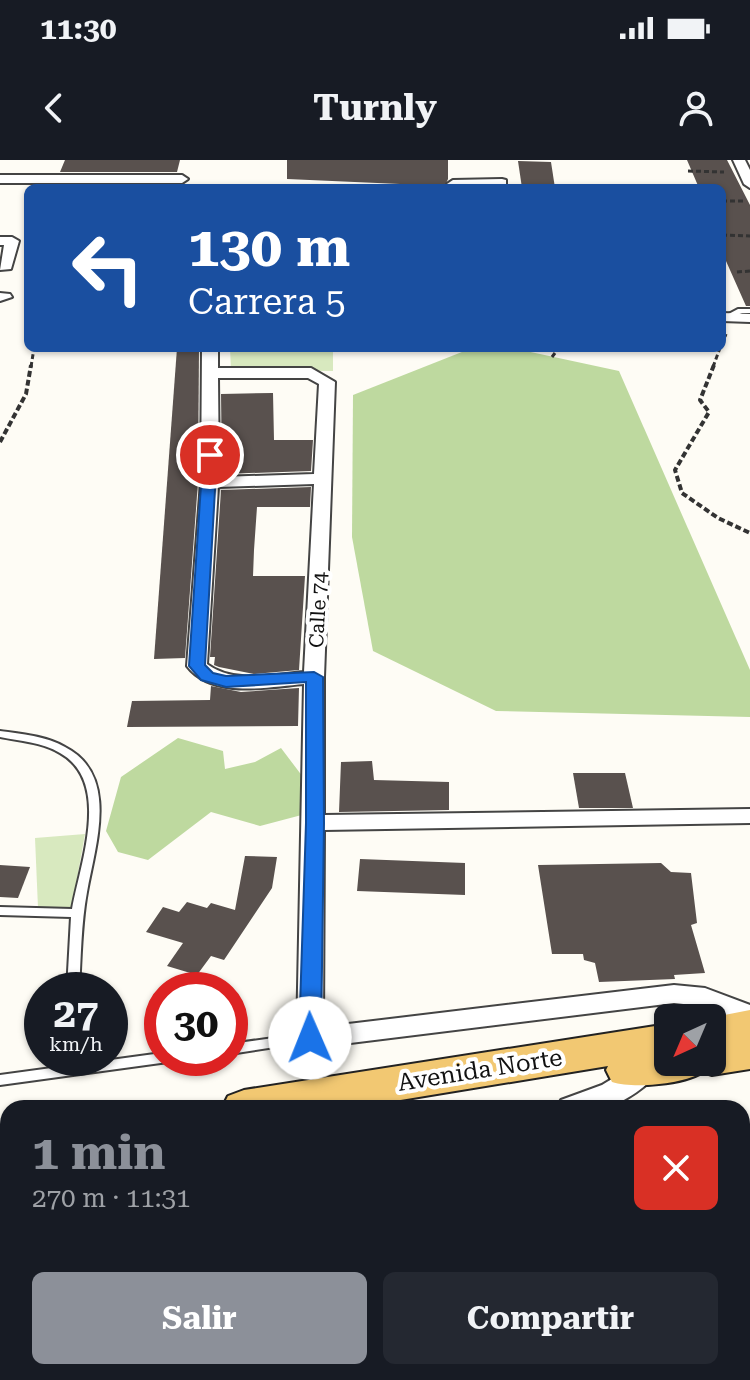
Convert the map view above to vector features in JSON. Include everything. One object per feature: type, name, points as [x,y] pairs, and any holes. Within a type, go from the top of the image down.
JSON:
[{"type":"main road","points":[[726,1030],[750,1026]]},
{"type":"main road","points":[[726,1056],[750,1053]]},
{"type":"main road","name":"Avenida Norte","points":[[309,1100],[654,1058]]},
{"type":"main road","name":"Avenida Norte","points":[[436,1100],[654,1058]]},
{"type":"street","points":[[0,179],[182,179]]},
{"type":"street","points":[[453,184],[502,181]]},
{"type":"street","points":[[0,241],[12,241],[6,266],[0,266]]},
{"type":"street","points":[[726,317],[750,318]]},
{"type":"street","points":[[210,352],[210,482],[197,666],[207,677],[226,682],[314,677]]},
{"type":"street","name":"Calle 74","points":[[211,373],[311,373],[327,382],[314,677],[315,823],[310,1038]]},
{"type":"street","points":[[210,482],[325,479]]},
{"type":"street","points":[[315,823],[750,816]]},
{"type":"street","points":[[310,1038],[674,994],[705,997],[750,1015]]},
{"type":"street","points":[[599,1100],[625,1087],[654,1066]]},
{"type":"lane","points":[[726,317],[750,311]]},
{"type":"lane","points":[[0,734],[46,743],[71,755],[91,784],[97,817],[78,913],[74,972]]},
{"type":"lane","points":[[0,911],[78,913]]},
{"type":"lane","points":[[248,1047],[310,1038]]},
{"type":"lane","points":[[0,1080],[24,1074]]},
{"type":"path","points":[[688,171],[744,172]]},
{"type":"path","points":[[726,201],[750,201]]},
{"type":"path","points":[[726,235],[750,236]]},
{"type":"path","points":[[737,272],[750,271]]},
{"type":"path","points":[[0,442],[26,394],[33,352]]},
{"type":"path","points":[[552,357],[556,352]]},
{"type":"path","points":[[718,352],[700,400],[709,412],[675,470],[682,493],[718,518],[750,533]]},
{"type":"green space","points":[[230,352],[333,352],[333,371],[231,370]]},
{"type":"green space","points":[[462,352],[531,352],[619,371],[750,670],[750,717],[496,711],[373,651],[352,537],[353,395]]},
{"type":"green space","points":[[178,738],[223,751],[225,769],[255,762],[281,748],[309,785],[313,812],[260,826],[211,812],[148,860],[118,852],[106,831],[121,777]]},
{"type":"green space","points":[[85,834],[72,907],[38,908],[35,838]]},
{"type":"building","points":[[65,160],[180,160],[177,172],[60,172]]},
{"type":"building","points":[[287,160],[448,160],[446,184],[287,179]]},
{"type":"building","points":[[687,160],[727,160],[750,205],[750,306],[746,306],[726,261],[726,184],[697,184]]},
{"type":"building","points":[[518,161],[551,162],[554,184],[521,184]]},
{"type":"building","points":[[177,352],[199,352],[198,482],[185,658],[154,659]]},
{"type":"building","points":[[273,393],[274,440],[313,440],[311,471],[222,474],[221,394]]},
{"type":"building","points":[[311,487],[310,507],[257,507],[254,550],[253,576],[305,576],[299,670],[254,674],[214,665],[215,657],[210,657],[221,490]]},
{"type":"building","points":[[211,686],[241,692],[299,688],[298,726],[127,727],[132,701],[210,700]]},
{"type":"building","points":[[372,761],[374,780],[449,782],[449,810],[339,812],[341,762]]},
{"type":"building","points":[[573,773],[625,773],[633,808],[579,808]]},
{"type":"building","points":[[245,856],[277,857],[272,888],[224,960],[211,956],[199,972],[167,966],[183,943],[146,932],[163,907],[179,912],[187,902],[207,908],[211,903],[235,910]]},
{"type":"building","points":[[360,859],[465,863],[465,895],[357,891]]},
{"type":"building","points":[[661,863],[671,872],[691,873],[697,923],[691,925],[705,973],[674,975],[675,979],[599,982],[595,963],[584,960],[583,954],[552,954],[538,865]]},
{"type":"building","points":[[0,865],[30,867],[18,898],[0,897]]},
{"type":"route","points":[[210,455],[197,666],[207,677],[226,682],[314,677],[315,823],[308,1013],[310,1038]]}]
